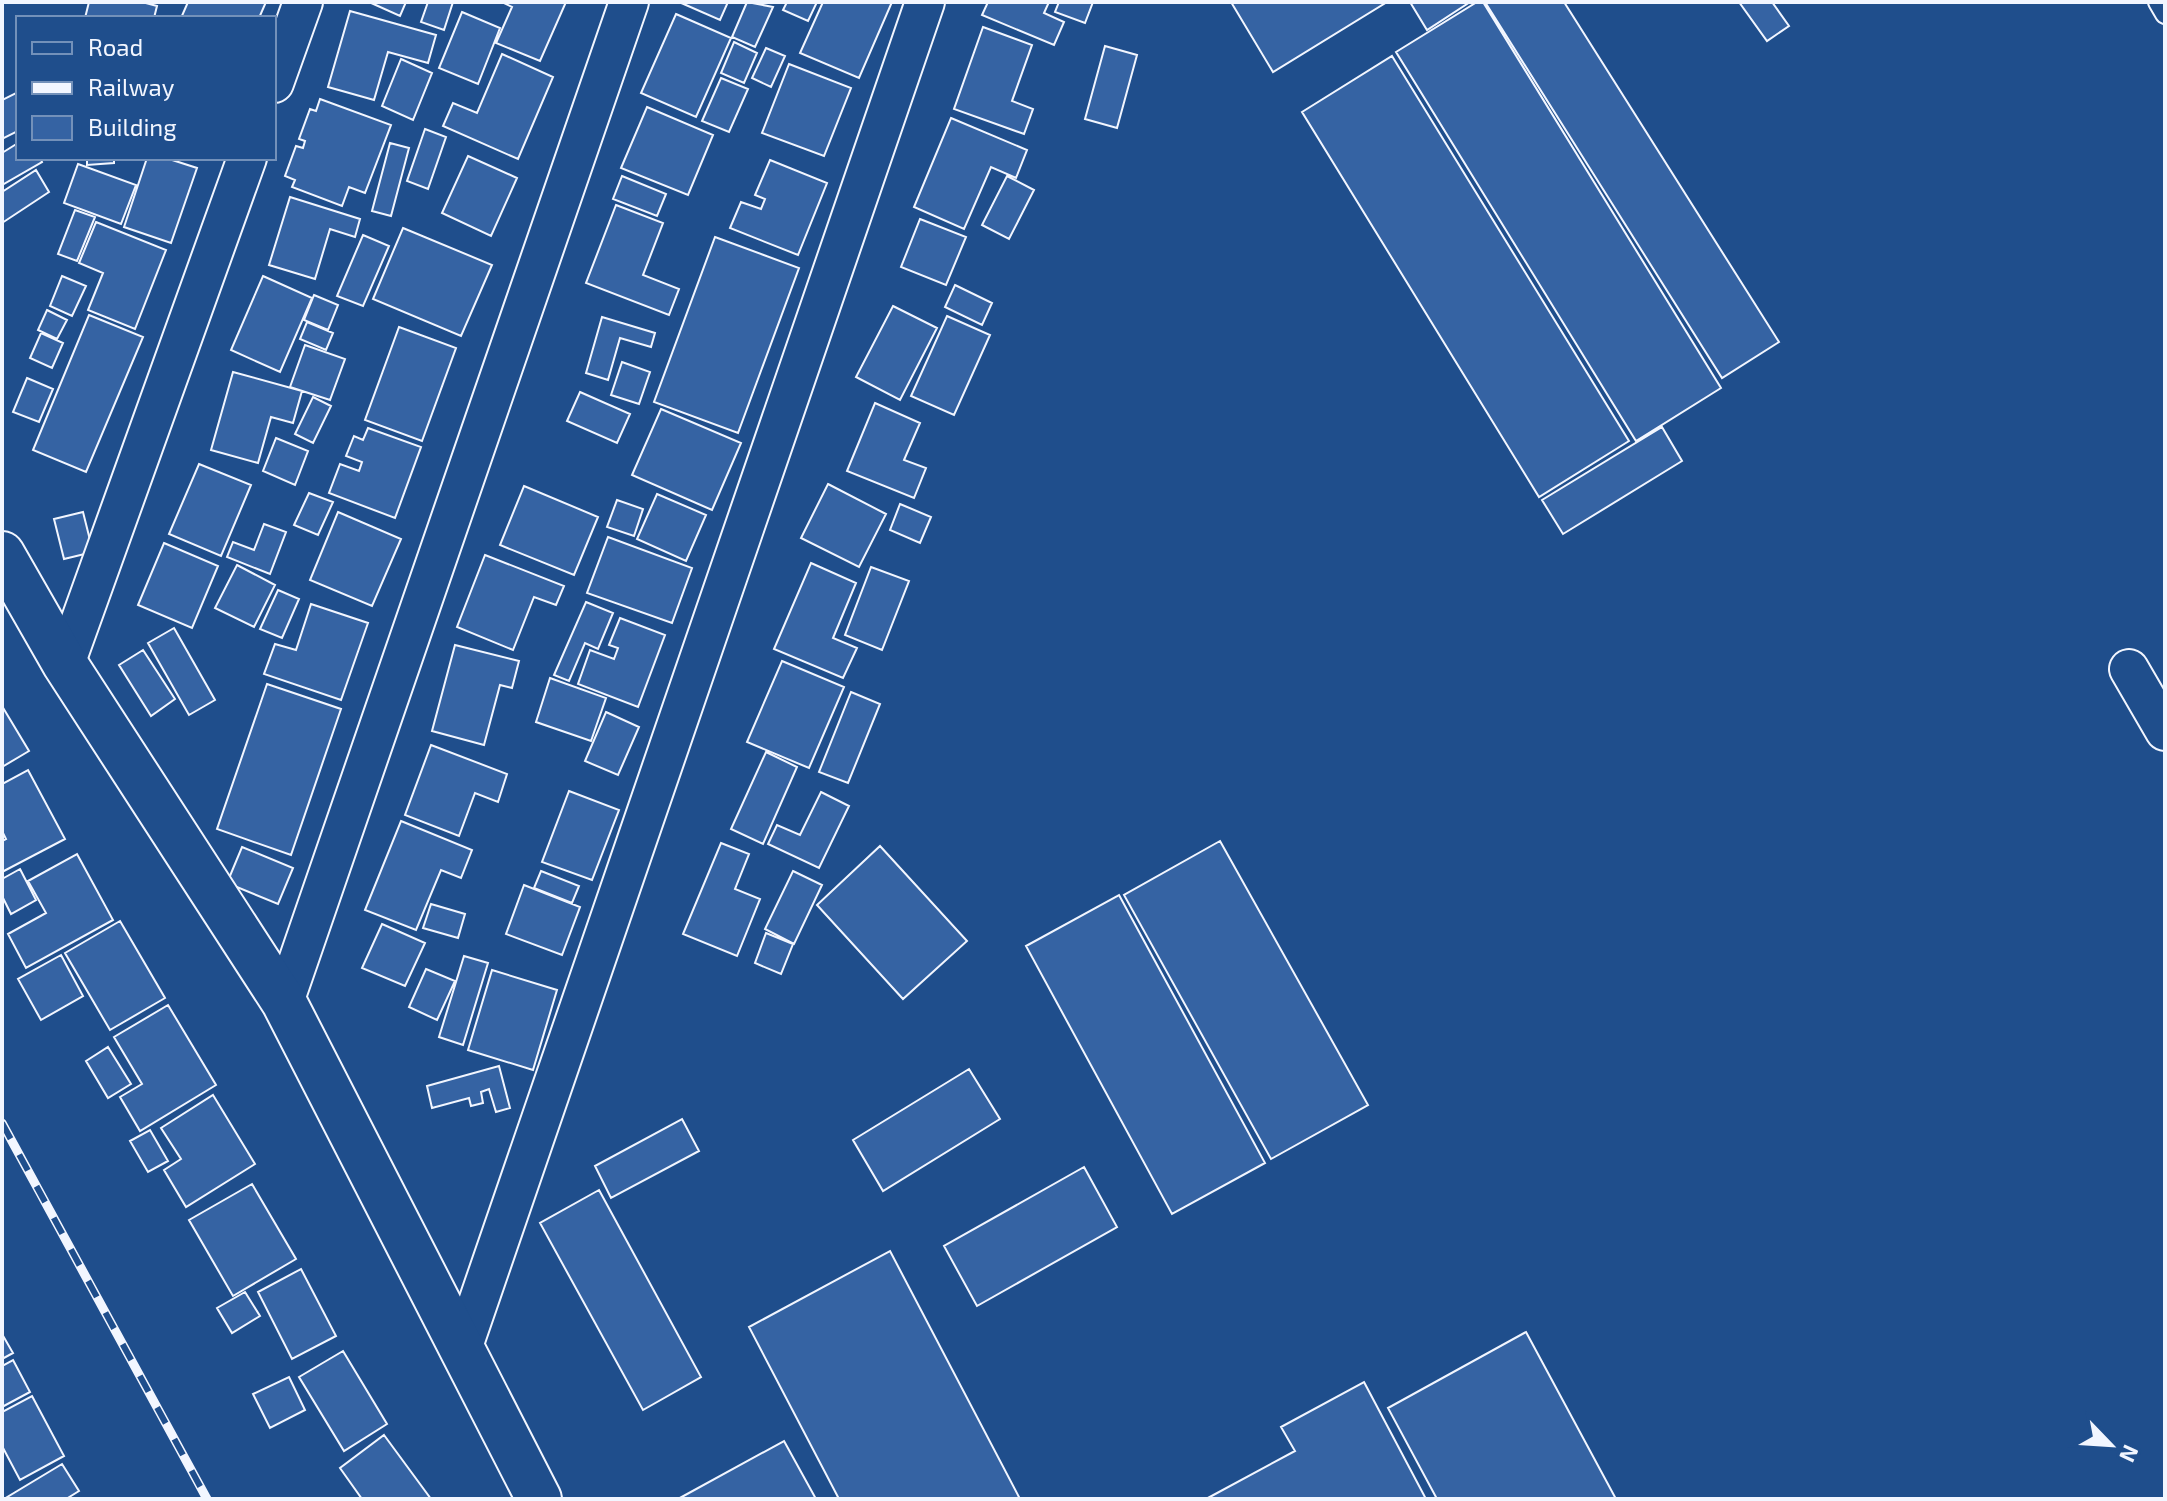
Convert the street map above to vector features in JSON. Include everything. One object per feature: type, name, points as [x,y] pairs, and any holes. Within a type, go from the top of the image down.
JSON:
[{"type":"street","points":[[276,77],[303,2]]},
{"type":"street","points":[[284,1002],[629,2]]},
{"type":"street","points":[[461,1352],[925,2]]},
{"type":"street","points":[[65,664],[246,160]]},
{"type":"street","points":[[2,554],[65,664],[284,1002],[539,1499]]},
{"type":"street","points":[[2129,669],[2165,731]]},
{"type":"lane","points":[[2158,2],[2165,14]]},
{"type":"building","points":[[89,2],[142,2],[157,6],[154,16],[86,16]]},
{"type":"building","points":[[188,2],[266,2],[260,16],[182,16]]},
{"type":"building","points":[[369,2],[406,2],[400,16]]},
{"type":"building","points":[[428,2],[453,2],[444,30],[421,22]]},
{"type":"building","points":[[502,2],[566,2],[540,61],[496,43],[512,7]]},
{"type":"building","points":[[679,2],[728,2],[720,20]]},
{"type":"building","points":[[747,2],[773,7],[755,47],[732,37]]},
{"type":"building","points":[[787,2],[817,2],[808,21],[783,10]]},
{"type":"building","points":[[823,2],[892,2],[859,78],[800,53]]},
{"type":"building","points":[[988,2],[1049,2],[1044,13],[1064,22],[1054,45],[982,15]]},
{"type":"building","points":[[1059,2],[1093,2],[1085,23],[1055,12]]},
{"type":"building","points":[[1231,2],[1387,2],[1273,72]]},
{"type":"building","points":[[1410,2],[1470,2],[1427,30]]},
{"type":"building","points":[[1477,2],[1483,2],[1721,388],[1636,441],[1396,52]]},
{"type":"building","points":[[1485,2],[1564,2],[1779,342],[1722,378]]},
{"type":"building","points":[[1739,2],[1772,2],[1789,26],[1767,41]]},
{"type":"building","points":[[350,11],[436,35],[428,63],[388,52],[374,100],[328,87]]},
{"type":"building","points":[[462,12],[500,28],[478,84],[439,68]]},
{"type":"building","points":[[676,14],[731,38],[696,117],[641,93]]},
{"type":"building","points":[[983,27],[1032,45],[1012,101],[1033,109],[1024,134],[954,109]]},
{"type":"building","points":[[734,42],[757,53],[744,83],[721,73]]},
{"type":"building","points":[[1105,46],[1137,55],[1117,128],[1085,119]]},
{"type":"building","points":[[766,48],[785,56],[771,87],[752,78]]},
{"type":"building","points":[[502,54],[553,77],[518,159],[443,126],[453,103],[477,113]]},
{"type":"building","points":[[1392,56],[1629,441],[1539,497],[1302,112]]},
{"type":"building","points":[[401,59],[432,73],[413,120],[382,106]]},
{"type":"building","points":[[789,64],[851,88],[824,156],[762,133]]},
{"type":"building","points":[[721,78],[748,89],[729,132],[702,121]]},
{"type":"building","points":[[16,93],[16,132],[2,139],[2,100]]},
{"type":"building","points":[[320,99],[391,125],[365,193],[349,187],[342,206],[292,187],[295,180],[285,176],[296,146],[303,148],[305,141],[299,139],[310,109],[316,111]]},
{"type":"building","points":[[647,107],[713,135],[688,195],[621,168]]},
{"type":"building","points":[[951,118],[1027,150],[1016,178],[991,167],[964,229],[914,207]]},
{"type":"building","points":[[425,129],[446,137],[428,189],[407,181]]},
{"type":"building","points":[[390,143],[409,148],[391,216],[372,211]]},
{"type":"building","points":[[16,144],[16,160],[42,162],[2,185],[2,153]]},
{"type":"building","points":[[468,156],[517,178],[491,236],[442,213]]},
{"type":"building","points":[[87,160],[114,160],[114,163],[87,165]]},
{"type":"building","points":[[146,160],[172,160],[197,168],[171,243],[124,227]]},
{"type":"building","points":[[770,160],[827,183],[798,255],[730,228],[741,202],[761,209],[765,199],[755,195]]},
{"type":"building","points":[[78,164],[136,185],[121,224],[64,203]]},
{"type":"building","points":[[36,170],[49,192],[2,223],[2,192]]},
{"type":"building","points":[[622,176],[666,194],[657,216],[613,199]]},
{"type":"building","points":[[1007,176],[1034,190],[1009,239],[982,225]]},
{"type":"building","points":[[290,197],[360,219],[355,237],[330,229],[315,279],[269,265]]},
{"type":"building","points":[[616,205],[663,223],[643,275],[679,289],[669,315],[586,283]]},
{"type":"building","points":[[75,210],[95,217],[77,261],[58,254]]},
{"type":"building","points":[[920,219],[966,237],[946,285],[901,267]]},
{"type":"building","points":[[96,222],[166,250],[135,329],[88,310],[103,273],[79,263]]},
{"type":"building","points":[[403,228],[492,265],[461,336],[373,299]]},
{"type":"building","points":[[363,235],[389,246],[363,306],[337,296]]},
{"type":"building","points":[[715,237],[799,268],[738,433],[654,402]]},
{"type":"building","points":[[62,276],[86,286],[72,316],[50,306]]},
{"type":"building","points":[[263,276],[312,298],[280,372],[231,350]]},
{"type":"building","points":[[955,285],[992,303],[982,325],[945,307]]},
{"type":"building","points":[[314,295],[338,305],[328,330],[304,320]]},
{"type":"building","points":[[893,306],[937,328],[900,400],[856,377]]},
{"type":"building","points":[[47,310],[67,320],[57,339],[38,330]]},
{"type":"building","points":[[89,315],[143,337],[86,472],[33,450]]},
{"type":"building","points":[[947,316],[990,335],[954,415],[911,396]]},
{"type":"building","points":[[602,317],[655,333],[651,347],[620,338],[608,380],[586,373]]},
{"type":"building","points":[[307,322],[333,333],[326,350],[300,339]]},
{"type":"building","points":[[399,327],[456,348],[422,441],[365,420]]},
{"type":"building","points":[[41,333],[63,343],[52,368],[30,358]]},
{"type":"building","points":[[305,345],[345,359],[330,400],[290,387]]},
{"type":"building","points":[[622,362],[650,372],[639,404],[611,395]]},
{"type":"building","points":[[233,372],[302,391],[293,423],[271,417],[258,463],[211,450]]},
{"type":"building","points":[[27,378],[53,389],[39,422],[13,412]]},
{"type":"building","points":[[580,392],[630,414],[617,443],[567,421]]},
{"type":"building","points":[[313,397],[331,406],[313,443],[295,434]]},
{"type":"building","points":[[875,403],[920,423],[904,460],[926,468],[914,498],[847,471]]},
{"type":"building","points":[[661,409],[741,443],[712,510],[632,475]]},
{"type":"building","points":[[1662,427],[1682,461],[1563,534],[1542,500]]},
{"type":"building","points":[[368,428],[421,447],[395,518],[329,493],[340,464],[359,471],[362,462],[346,456],[354,436],[363,440]]},
{"type":"building","points":[[276,438],[308,451],[295,485],[263,471]]},
{"type":"building","points":[[199,464],[251,485],[221,556],[169,534]]},
{"type":"building","points":[[828,484],[886,514],[859,567],[801,538]]},
{"type":"building","points":[[524,486],[598,517],[574,575],[500,545]]},
{"type":"building","points":[[309,493],[333,502],[318,535],[294,525]]},
{"type":"building","points":[[657,494],[706,515],[686,561],[637,539]]},
{"type":"building","points":[[617,500],[643,509],[634,536],[607,527]]},
{"type":"building","points":[[900,504],[931,517],[920,543],[890,530]]},
{"type":"building","points":[[83,512],[93,552],[64,559],[54,519]]},
{"type":"building","points":[[338,512],[401,539],[372,606],[310,580]]},
{"type":"building","points":[[264,524],[286,532],[270,574],[227,557],[233,542],[254,550]]},
{"type":"building","points":[[608,537],[692,568],[672,623],[587,593]]},
{"type":"building","points":[[164,543],[218,566],[192,628],[138,605]]},
{"type":"building","points":[[485,555],[564,586],[556,605],[534,597],[513,650],[457,627]]},
{"type":"building","points":[[811,563],[856,583],[833,638],[857,648],[843,678],[774,649]]},
{"type":"building","points":[[237,565],[275,585],[254,627],[215,608]]},
{"type":"building","points":[[871,567],[909,581],[882,650],[845,635]]},
{"type":"building","points":[[278,590],[299,599],[282,638],[260,629]]},
{"type":"building","points":[[586,602],[613,613],[598,649],[585,643],[569,681],[554,675]]},
{"type":"building","points":[[311,604],[368,623],[341,700],[264,674],[275,644],[296,650]]},
{"type":"building","points":[[620,618],[665,635],[638,707],[578,684],[590,650],[614,659],[618,648],[609,645]]},
{"type":"building","points":[[174,628],[215,700],[189,715],[148,643]]},
{"type":"building","points":[[455,645],[519,661],[512,688],[500,685],[484,745],[432,731]]},
{"type":"building","points":[[143,650],[175,699],[151,716],[119,665]]},
{"type":"building","points":[[782,661],[844,687],[809,768],[747,742]]},
{"type":"building","points":[[550,678],[606,698],[591,741],[536,722]]},
{"type":"building","points":[[267,684],[341,709],[291,855],[217,829]]},
{"type":"building","points":[[851,692],[880,704],[848,783],[819,772]]},
{"type":"building","points":[[2,706],[29,751],[2,767]]},
{"type":"building","points":[[606,712],[639,727],[618,775],[585,761]]},
{"type":"building","points":[[431,745],[507,774],[498,802],[475,793],[459,836],[405,815]]},
{"type":"building","points":[[766,752],[797,767],[763,844],[731,829]]},
{"type":"building","points":[[28,770],[65,839],[2,872],[2,841],[6,839],[2,831],[2,784]]},
{"type":"building","points":[[569,791],[619,810],[592,880],[542,862]]},
{"type":"building","points":[[821,792],[849,806],[819,868],[768,844],[777,825],[800,835]]},
{"type":"building","points":[[401,821],[472,850],[461,878],[441,870],[416,930],[365,910]]},
{"type":"building","points":[[1220,841],[1368,1105],[1271,1159],[1124,895]]},
{"type":"building","points":[[721,843],[749,854],[735,889],[760,899],[737,956],[683,934]]},
{"type":"building","points":[[880,846],[967,941],[903,999],[817,905]]},
{"type":"building","points":[[242,847],[293,868],[278,904],[227,883]]},
{"type":"building","points":[[77,854],[113,920],[26,968],[8,934],[46,913],[28,881]]},
{"type":"building","points":[[20,869],[36,900],[11,914],[2,896],[2,879]]},
{"type":"building","points":[[541,871],[579,886],[572,903],[534,888]]},
{"type":"building","points":[[793,871],[822,885],[794,944],[765,929]]},
{"type":"building","points":[[524,885],[580,907],[562,955],[506,934]]},
{"type":"building","points":[[1119,895],[1265,1163],[1172,1214],[1026,946]]},
{"type":"building","points":[[431,904],[465,914],[458,938],[423,928]]},
{"type":"building","points":[[120,921],[165,998],[110,1030],[65,953]]},
{"type":"building","points":[[382,924],[425,943],[405,986],[362,968]]},
{"type":"building","points":[[766,933],[793,944],[781,974],[755,963]]},
{"type":"building","points":[[61,955],[83,996],[41,1020],[18,979]]},
{"type":"building","points":[[464,956],[488,963],[463,1045],[439,1037]]},
{"type":"building","points":[[426,969],[455,981],[437,1020],[409,1007]]},
{"type":"building","points":[[492,970],[557,990],[533,1070],[468,1050]]},
{"type":"building","points":[[168,1005],[216,1085],[140,1131],[120,1097],[142,1084],[114,1037]]},
{"type":"building","points":[[108,1047],[131,1084],[108,1098],[86,1061]]},
{"type":"building","points":[[499,1066],[510,1108],[496,1112],[489,1089],[481,1092],[483,1103],[471,1106],[469,1098],[432,1108],[427,1086]]},
{"type":"building","points":[[969,1069],[1000,1119],[883,1191],[853,1140]]},
{"type":"building","points":[[213,1095],[255,1164],[186,1207],[164,1170],[181,1159],[161,1128]]},
{"type":"building","points":[[682,1119],[699,1151],[611,1198],[595,1166]]},
{"type":"building","points":[[150,1130],[168,1161],[148,1172],[130,1141]]},
{"type":"building","points":[[1084,1167],[1117,1227],[977,1306],[944,1246]]},
{"type":"building","points":[[252,1184],[296,1259],[233,1296],[189,1220]]},
{"type":"building","points":[[599,1190],[701,1377],[643,1410],[540,1223]]},
{"type":"building","points":[[890,1251],[1020,1499],[839,1499],[749,1327]]},
{"type":"building","points":[[301,1269],[336,1336],[292,1359],[258,1292]]},
{"type":"building","points":[[245,1292],[260,1316],[232,1333],[217,1308]]},
{"type":"building","points":[[1526,1332],[1616,1499],[1437,1499],[1388,1408]]},
{"type":"building","points":[[2,1334],[13,1353],[2,1359]]},
{"type":"building","points":[[343,1351],[387,1424],[344,1451],[299,1377]]},
{"type":"building","points":[[13,1360],[30,1392],[2,1407],[2,1366]]},
{"type":"building","points":[[289,1377],[305,1410],[270,1428],[253,1394]]},
{"type":"building","points":[[1364,1382],[1426,1499],[1206,1499],[1295,1451],[1281,1427]]},
{"type":"building","points":[[32,1396],[64,1456],[20,1480],[2,1446],[2,1412]]},
{"type":"building","points":[[384,1435],[431,1499],[362,1499],[340,1468]]},
{"type":"building","points":[[784,1441],[816,1499],[678,1499]]},
{"type":"building","points":[[62,1464],[79,1491],[66,1499],[4,1499]]},
{"type":"railway","points":[[2,1123],[207,1499]]}]
